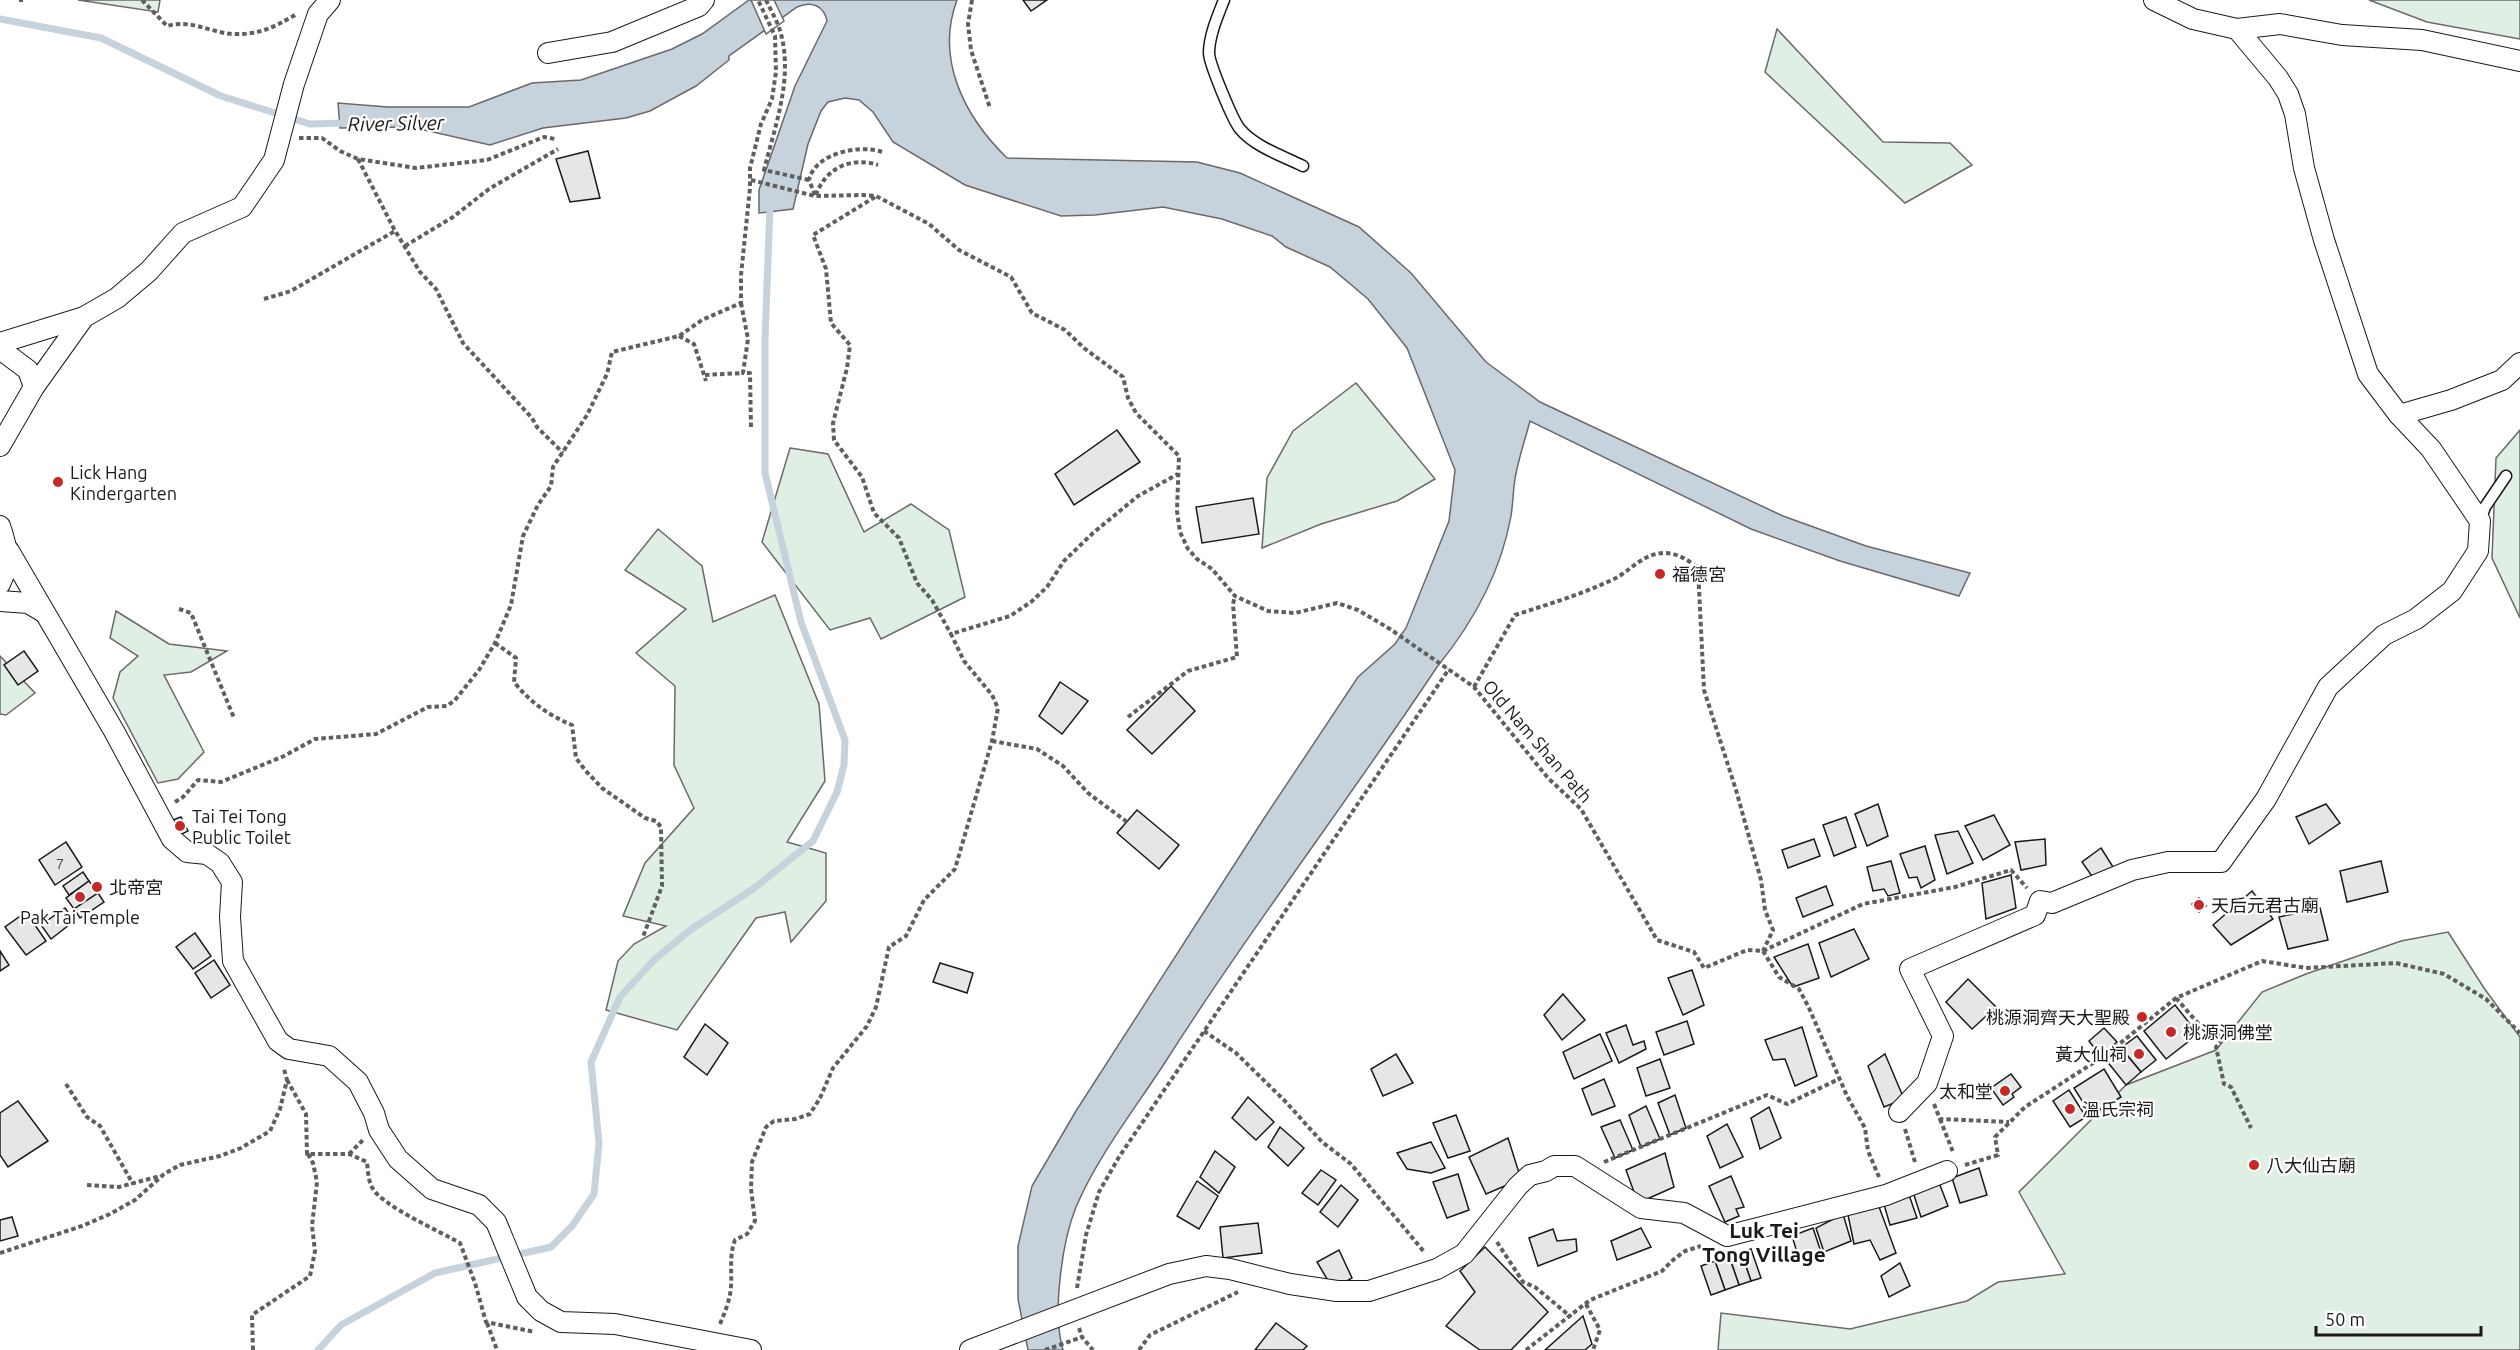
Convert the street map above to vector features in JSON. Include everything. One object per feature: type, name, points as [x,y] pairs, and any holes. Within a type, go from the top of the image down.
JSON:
[{"type":"street","points":[[0,343],[84,317],[117,298],[149,271],[183,233],[242,207],[274,160],[294,84],[318,14],[330,0]]},
{"type":"street","points":[[548,53],[612,42],[699,6],[704,0]]},
{"type":"street","points":[[2154,0],[2193,19],[2236,29],[2280,24],[2342,35],[2422,40],[2520,61]]},
{"type":"street","points":[[1899,1112],[1927,1083],[1943,1036],[1910,969],[2035,915],[2040,901],[2052,903],[2095,884],[2141,868],[2168,862],[2221,862],[2266,799],[2328,687],[2384,635],[2415,619],[2452,591],[2478,551],[2480,521],[2431,449],[2399,415],[2368,374],[2324,240],[2304,168],[2295,114],[2288,94],[2278,78],[2236,29]]},
{"type":"street","points":[[0,446],[34,387],[84,317]]},
{"type":"street","points":[[0,349],[28,370],[34,387]]},
{"type":"street","points":[[2399,415],[2451,400],[2502,380],[2520,363]]},
{"type":"street","points":[[0,526],[9,552],[114,731],[172,839],[187,852],[207,854],[220,863],[232,882],[230,917],[233,961],[278,1041],[289,1049],[329,1056],[358,1082],[380,1130],[398,1159],[432,1189],[479,1205],[496,1222],[527,1297],[541,1311],[561,1322],[615,1324],[751,1350]]},
{"type":"street","points":[[0,584],[6,572],[9,552]]},
{"type":"street","points":[[0,601],[28,603],[45,613]]},
{"type":"street","points":[[970,1350],[1169,1274],[1206,1266],[1337,1292],[1369,1291],[1437,1269],[1464,1254],[1518,1186],[1530,1175],[1546,1171],[1554,1166],[1575,1166],[1641,1208],[1684,1213],[1727,1236],[1886,1195],[1953,1169]]},
{"type":"lane","points":[[1224,0],[1217,17],[1209,53],[1218,82],[1240,129],[1262,146],[1303,166]]},
{"type":"lane","points":[[2480,521],[2485,507],[2506,476]]},
{"type":"path","points":[[142,0],[167,26],[179,22],[231,34],[268,31],[305,10]]},
{"type":"path","points":[[743,372],[748,339],[741,303],[741,275],[751,180],[750,168],[761,124],[772,99],[776,72],[775,36],[758,0]]},
{"type":"path","points":[[766,0],[781,32],[787,67],[782,99],[764,170],[809,180]]},
{"type":"path","points":[[972,0],[968,24],[971,50],[990,108]]},
{"type":"path","points":[[280,136],[322,138],[340,151],[358,159],[416,168],[487,160],[544,137],[555,139]]},
{"type":"path","points":[[815,196],[809,180],[816,166],[844,150],[870,148],[882,152]]},
{"type":"path","points":[[405,246],[453,217],[489,189],[558,149]]},
{"type":"path","points":[[358,159],[367,181],[395,231],[420,272],[436,289],[463,342],[532,418],[537,427],[563,453]]},
{"type":"path","points":[[815,196],[821,181],[835,168],[854,164],[878,165]]},
{"type":"path","points":[[751,180],[815,196],[876,196],[929,224],[959,250],[1011,277],[1032,313],[1065,330],[1084,348],[1123,377],[1128,398],[1136,413],[1179,456],[1177,511],[1180,532],[1188,549],[1212,570],[1235,596],[1233,604],[1237,657],[1188,671],[1128,717]]},
{"type":"path","points":[[714,1342],[728,1306],[731,1287],[730,1254],[735,1240],[747,1234],[755,1221],[752,1162],[766,1127],[774,1121],[795,1119],[810,1114],[833,1068],[867,1026],[876,1006],[889,947],[906,936],[924,900],[955,870],[992,741],[998,708],[992,695],[964,661],[932,600],[917,584],[899,538],[874,513],[862,477],[834,440],[833,423],[847,368],[850,345],[831,323],[826,269],[813,235],[876,196]]},
{"type":"path","points":[[264,299],[291,291],[395,231]]},
{"type":"path","points":[[158,813],[183,797],[198,780],[221,782],[284,756],[315,739],[375,734],[429,707],[447,706],[455,700],[479,670],[495,643],[511,605],[523,536],[538,505],[551,486],[553,467],[587,416],[607,374],[612,352],[679,336],[702,320],[741,303]]},
{"type":"path","points":[[679,336],[694,344],[706,381]]},
{"type":"path","points":[[705,375],[743,372],[750,374],[751,429]]},
{"type":"path","points":[[951,634],[1010,616],[1031,602],[1047,587],[1064,561],[1093,532],[1138,496],[1179,474]]},
{"type":"path","points":[[1474,687],[1515,615],[1583,594],[1623,574],[1654,554],[1685,557],[1698,568],[1704,690],[1736,790],[1761,880],[1765,910],[1773,930],[1762,951]]},
{"type":"path","name":"Old Nam Shan Path","points":[[1235,596],[1268,611],[1295,613],[1337,603],[1358,610],[1440,662],[1474,687],[1548,778],[1581,809],[1657,940],[1694,952],[1704,968],[1747,950],[1762,951]]},
{"type":"path","points":[[179,609],[191,613],[234,718]]},
{"type":"path","points":[[495,643],[516,658],[514,682],[528,699],[556,718],[572,725],[576,758],[602,788],[645,818],[656,821],[661,827],[663,886],[643,937]]},
{"type":"path","points":[[1093,1350],[1082,1337],[1075,1310],[1086,1235],[1099,1192],[1204,1031],[1449,669]]},
{"type":"path","points":[[992,741],[1037,749],[1064,766],[1088,793],[1127,822]]},
{"type":"path","points":[[1762,951],[1863,904],[1955,887],[2011,870],[2040,901]]},
{"type":"path","points":[[1762,951],[1779,977],[1798,989],[1809,1008],[1839,1079],[1865,1128],[1868,1151],[1886,1195]]},
{"type":"path","points":[[1927,1083],[1940,1119],[1953,1169],[1998,1155],[1995,1137],[2025,1107],[2107,1054],[2176,998],[2262,961],[2306,968],[2396,963],[2444,974],[2466,985],[2486,999],[2520,1033]]},
{"type":"path","points":[[2176,998],[2202,1028],[2206,1025],[2223,1038],[2216,1047],[2224,1084],[2231,1087],[2251,1128]]},
{"type":"path","points":[[1204,1031],[1236,1053],[1285,1101],[1322,1142],[1352,1164],[1437,1269]]},
{"type":"path","points":[[253,1350],[252,1315],[310,1276],[315,1251],[312,1226],[317,1182],[313,1163],[308,1154],[306,1114],[287,1080],[282,1063],[289,1049]]},
{"type":"path","points":[[1584,1171],[1767,1095],[1787,1104],[1839,1079]]},
{"type":"path","points":[[87,1185],[119,1187],[133,1184],[164,1174],[180,1165],[220,1156],[241,1148],[270,1131],[280,1109],[287,1080]]},
{"type":"path","points":[[66,1084],[87,1116],[100,1126],[133,1184]]},
{"type":"path","points":[[1899,1112],[1923,1181]]},
{"type":"path","points":[[1940,1119],[2010,1122]]},
{"type":"path","points":[[308,1154],[359,1156],[367,1162],[369,1180],[374,1190],[385,1201],[460,1243],[497,1350]]},
{"type":"path","points":[[0,1253],[82,1226],[110,1214],[135,1200],[164,1174]]},
{"type":"path","points":[[1487,1227],[1523,1282],[1535,1287],[1571,1317]]},
{"type":"path","points":[[1526,1350],[1586,1304],[1620,1287],[1662,1271],[1685,1251],[1727,1236]]},
{"type":"path","points":[[1139,1350],[1150,1335],[1236,1294],[1253,1274]]},
{"type":"path","points":[[1586,1304],[1600,1329],[1593,1350]]},
{"type":"path","points":[[486,1322],[535,1332],[561,1322]]},
{"type":"path","points":[[1045,1350],[1082,1337]]},
{"type":"green space","points":[[78,0],[160,0],[158,12]]},
{"type":"green space","points":[[2369,0],[2520,0],[2520,39],[2427,22]]},
{"type":"green space","points":[[1777,29],[1883,142],[1950,143],[1972,165],[1905,203],[1765,72]]},
{"type":"green space","points":[[1356,383],[1435,479],[1397,501],[1321,524],[1262,548],[1267,478],[1293,431]]},
{"type":"green space","points":[[2520,430],[2520,618],[2492,558],[2496,458]]},
{"type":"green space","points":[[790,448],[828,454],[864,532],[911,504],[949,530],[965,597],[881,639],[870,618],[830,630],[762,542]]},
{"type":"green space","points":[[658,529],[702,566],[713,622],[775,595],[819,704],[825,781],[787,842],[826,853],[826,901],[791,942],[785,912],[756,918],[677,1030],[606,1010],[618,961],[634,944],[666,926],[623,916],[645,863],[694,808],[674,765],[675,686],[636,653],[686,609],[625,570]]},
{"type":"green space","points":[[116,611],[169,644],[227,651],[191,672],[164,675],[204,752],[178,779],[158,783],[113,698],[120,672],[138,656],[110,638]]},
{"type":"green space","points":[[0,656],[35,693],[6,715],[0,714]]},
{"type":"green space","points":[[2448,932],[2484,988],[2520,1037],[2520,1350],[1718,1350],[1721,1313],[1850,1329],[1967,1301],[1998,1282],[2065,1274],[2019,1192],[2126,1085],[2216,1050],[2262,992],[2401,941]]},
{"type":"water","points":[[749,0],[957,0],[951,22],[949,44],[958,85],[966,105],[978,124],[1007,158],[1197,162],[1240,173],[1359,227],[1411,273],[1486,362],[1540,402],[1783,516],[1866,546],[1970,573],[1959,596],[1840,561],[1751,529],[1530,421],[1516,472],[1506,537],[1492,577],[1473,615],[1230,964],[1117,1134],[1085,1188],[1071,1222],[1060,1278],[1058,1317],[1063,1350],[1028,1350],[1018,1299],[1018,1246],[1032,1186],[1076,1111],[1358,677],[1395,644],[1406,628],[1449,521],[1455,470],[1407,348],[1368,299],[1330,267],[1286,247],[1272,236],[1222,219],[1163,207],[1095,215],[1061,216],[965,185],[893,142],[873,112],[859,100],[845,98],[828,102],[821,111],[808,144],[793,209],[759,213],[759,190],[795,86],[827,21],[823,11],[816,6],[807,4],[797,7],[729,56],[729,60],[696,86],[650,111],[626,118],[543,128],[490,145],[411,127],[340,128],[338,103],[388,107],[469,107],[532,83],[581,80],[672,49],[702,34]]},
{"type":"pier","points":[[751,0],[774,0],[784,21],[766,34]]},
{"type":"building","points":[[1023,0],[1047,0],[1031,11]]},
{"type":"building","points":[[588,151],[600,198],[570,202],[556,159]]},
{"type":"building","points":[[1117,430],[1140,462],[1074,505],[1055,474]]},
{"type":"building","points":[[1253,498],[1259,534],[1202,543],[1196,507]]},
{"type":"building","points":[[24,651],[38,671],[18,685],[4,665]]},
{"type":"building","points":[[1060,682],[1088,701],[1062,734],[1039,716]]},
{"type":"building","points":[[1171,686],[1195,711],[1152,754],[1127,730]]},
{"type":"building","points":[[1878,804],[1888,836],[1867,846],[1855,814]]},
{"type":"building","points":[[2326,804],[2340,823],[2309,844],[2296,817]]},
{"type":"building","points":[[1137,810],[1179,845],[1159,869],[1117,833]]},
{"type":"building","points":[[1994,815],[2010,845],[1983,860],[1965,826]]},
{"type":"building","name":"Tai Tei Tong Public Toilet","points":[[181,817],[188,831],[180,835],[173,820]]},
{"type":"building","points":[[1846,817],[1856,847],[1834,856],[1823,825]]},
{"type":"building","points":[[1958,831],[1973,863],[1947,874],[1935,835]]},
{"type":"building","points":[[1814,839],[1820,856],[1788,868],[1782,850]]},
{"type":"building","points":[[2045,839],[2046,865],[2021,870],[2015,842]]},
{"type":"building","points":[[66,842],[82,867],[55,885],[39,860]]},
{"type":"building","points":[[1925,846],[1935,880],[1921,888],[1917,877],[1909,878],[1900,854]]},
{"type":"building","points":[[2101,848],[2115,870],[2096,882],[2082,862]]},
{"type":"building","points":[[1891,861],[1900,893],[1888,896],[1884,889],[1873,891],[1867,867]]},
{"type":"building","points":[[2381,861],[2388,892],[2347,902],[2340,871]]},
{"type":"building","points":[[83,872],[89,881],[69,895],[63,886]]},
{"type":"building","points":[[2011,875],[2016,908],[1986,919],[1982,883]]},
{"type":"building","name":"Pak Tai Temple","points":[[89,881],[98,893],[74,909],[66,898]]},
{"type":"building","points":[[1826,886],[1833,905],[1803,917],[1796,898]]},
{"type":"building","points":[[2252,891],[2273,919],[2231,945],[2213,925]]},
{"type":"building","points":[[98,893],[104,902],[80,918],[74,909]]},
{"type":"building","name":"天后元君古廟","points":[[2199,898],[2206,906],[2199,912],[2192,904]]},
{"type":"building","points":[[65,908],[74,921],[51,939],[41,925]]},
{"type":"building","points":[[2320,908],[2328,940],[2288,949],[2279,917]]},
{"type":"building","points":[[26,912],[46,941],[26,955],[5,927]]},
{"type":"building","points":[[1854,929],[1869,959],[1831,977],[1819,943]]},
{"type":"building","points":[[195,933],[211,956],[193,969],[176,947]]},
{"type":"building","points":[[1808,944],[1819,978],[1793,987],[1774,957]]},
{"type":"building","points":[[0,951],[9,965],[0,971]]},
{"type":"building","points":[[214,960],[230,985],[211,998],[195,973]]},
{"type":"building","points":[[940,963],[973,973],[967,993],[933,982]]},
{"type":"building","points":[[1692,970],[1704,1005],[1683,1015],[1668,978]]},
{"type":"building","points":[[1968,979],[1996,1007],[1972,1029],[1946,1002]]},
{"type":"building","points":[[1563,994],[1585,1020],[1562,1040],[1544,1015]]},
{"type":"building","name":"桃源洞佛堂","points":[[2175,1005],[2198,1034],[2166,1059],[2144,1031]]},
{"type":"building","points":[[1687,1021],[1694,1044],[1664,1055],[1656,1032]]},
{"type":"building","points":[[705,1024],[728,1043],[707,1075],[684,1057]]},
{"type":"building","points":[[1626,1025],[1633,1045],[1644,1041],[1646,1049],[1619,1063],[1606,1033]]},
{"type":"building","points":[[1802,1027],[1817,1076],[1795,1086],[1785,1059],[1773,1060],[1765,1040]]},
{"type":"building","points":[[2104,1028],[2117,1042],[2101,1056],[2089,1041]]},
{"type":"building","points":[[1600,1034],[1612,1061],[1574,1079],[1563,1052]]},
{"type":"building","name":"黃大仙祠","points":[[2137,1036],[2156,1060],[2141,1072],[2121,1048]]},
{"type":"building","points":[[2121,1048],[2141,1072],[2126,1085],[2106,1060]]},
{"type":"building","points":[[1396,1054],[1413,1083],[1383,1096],[1371,1069]]},
{"type":"building","points":[[1885,1054],[1904,1099],[1884,1107],[1868,1066]]},
{"type":"building","points":[[1660,1059],[1670,1088],[1646,1096],[1637,1068]]},
{"type":"building","points":[[2104,1069],[2121,1097],[2091,1115],[2074,1088]]},
{"type":"building","name":"太和堂","points":[[2011,1074],[2021,1087],[2012,1094],[2014,1097],[2003,1105],[1991,1088]]},
{"type":"building","points":[[1604,1079],[1615,1106],[1592,1115],[1582,1089]]},
{"type":"building","name":"溫氏宗祠","points":[[2069,1090],[2086,1117],[2070,1127],[2053,1101]]},
{"type":"building","points":[[1675,1095],[1686,1128],[1670,1135],[1658,1103]]},
{"type":"building","points":[[1248,1097],[1274,1122],[1256,1140],[1232,1118]]},
{"type":"building","points":[[18,1101],[48,1141],[8,1167],[0,1155],[0,1113]]},
{"type":"building","points":[[1646,1106],[1660,1139],[1641,1147],[1629,1115]]},
{"type":"building","points":[[1769,1107],[1781,1138],[1760,1149],[1751,1118]]},
{"type":"building","points":[[1456,1115],[1470,1151],[1448,1158],[1433,1123]]},
{"type":"building","points":[[1620,1120],[1633,1150],[1615,1158],[1601,1127]]},
{"type":"building","points":[[1727,1124],[1743,1157],[1720,1168],[1707,1136]]},
{"type":"building","points":[[1280,1127],[1304,1148],[1288,1166],[1268,1147]]},
{"type":"building","points":[[1508,1138],[1521,1179],[1486,1194],[1469,1157]]},
{"type":"building","points":[[1431,1142],[1445,1168],[1431,1173],[1407,1169],[1397,1153]]},
{"type":"building","points":[[1215,1151],[1235,1167],[1219,1193],[1200,1177]]},
{"type":"building","points":[[1665,1153],[1674,1187],[1638,1203],[1626,1170]]},
{"type":"building","points":[[1979,1168],[1987,1195],[1960,1203],[1952,1178]]},
{"type":"building","points":[[1321,1170],[1336,1180],[1318,1205],[1302,1193]]},
{"type":"building","points":[[1458,1174],[1469,1210],[1447,1218],[1433,1182]]},
{"type":"building","points":[[1731,1176],[1744,1207],[1736,1209],[1739,1216],[1725,1222],[1709,1186]]},
{"type":"building","points":[[1938,1180],[1948,1206],[1921,1217],[1912,1189]]},
{"type":"building","points":[[1197,1181],[1218,1196],[1199,1229],[1177,1216]]},
{"type":"building","points":[[1341,1185],[1358,1200],[1338,1227],[1320,1212]]},
{"type":"building","points":[[1908,1192],[1917,1218],[1890,1225],[1883,1201]]},
{"type":"building","points":[[1878,1204],[1896,1253],[1880,1260],[1870,1240],[1854,1244],[1848,1215]]},
{"type":"building","points":[[1843,1214],[1851,1241],[1824,1252],[1816,1228]]},
{"type":"building","points":[[12,1217],[18,1236],[0,1241],[0,1220]]},
{"type":"building","points":[[1258,1223],[1262,1253],[1223,1258],[1220,1227]]},
{"type":"building","points":[[1641,1228],[1651,1247],[1617,1260],[1611,1241]]},
{"type":"building","points":[[1813,1228],[1822,1255],[1800,1262],[1792,1236]]},
{"type":"building","points":[[1553,1229],[1557,1241],[1576,1239],[1577,1251],[1538,1266],[1529,1238]]},
{"type":"building","points":[[1485,1247],[1548,1312],[1511,1350],[1480,1350],[1446,1326],[1475,1292],[1460,1271]]},
{"type":"building","points":[[1751,1249],[1761,1278],[1751,1281],[1741,1252]]},
{"type":"building","points":[[1339,1250],[1352,1278],[1333,1289],[1317,1262]]},
{"type":"building","points":[[1741,1252],[1751,1281],[1739,1285],[1729,1256]]},
{"type":"building","points":[[1729,1256],[1739,1285],[1725,1290],[1715,1261]]},
{"type":"building","points":[[1715,1261],[1725,1290],[1711,1295],[1701,1266]]},
{"type":"building","points":[[1900,1263],[1910,1286],[1889,1297],[1881,1276]]},
{"type":"building","points":[[1583,1316],[1592,1344],[1585,1350],[1545,1350]]},
{"type":"building","points":[[1276,1323],[1307,1346],[1303,1350],[1255,1350]]},
{"type":"waterway","name":"River Silver","points":[[0,19],[101,38],[221,96],[310,124],[347,123]]},
{"type":"waterway","points":[[318,1350],[341,1325],[435,1273],[551,1247],[572,1226],[594,1194],[599,1143],[591,1062],[620,997],[654,960],[690,930],[753,889],[813,841],[837,792],[844,765],[845,740],[801,622],[765,473],[765,340],[770,205]]},
{"type":"place","name":"Lick Hang Kindergarten","points":[[58,482]]},
{"type":"place","name":"福德宮","points":[[1660,574]]},
{"type":"place","name":"Tai Tei Tong Public Toilet","points":[[180,826]]},
{"type":"place","name":"北帝宮","points":[[97,887]]},
{"type":"place","name":"Pak Tai Temple","points":[[80,897]]},
{"type":"place","name":"天后元君古廟","points":[[2199,905]]},
{"type":"place","name":"桃源洞齊天大聖殿","points":[[2142,1017]]},
{"type":"place","name":"桃源洞佛堂","points":[[2171,1032]]},
{"type":"place","name":"黃大仙祠","points":[[2139,1054]]},
{"type":"place","name":"太和堂","points":[[2005,1091]]},
{"type":"place","name":"溫氏宗祠","points":[[2070,1109]]},
{"type":"place","name":"八大仙古廟","points":[[2254,1165]]},
{"type":"district","name":"Luk Tei Tong Village","points":[[1764,1242]]}]
